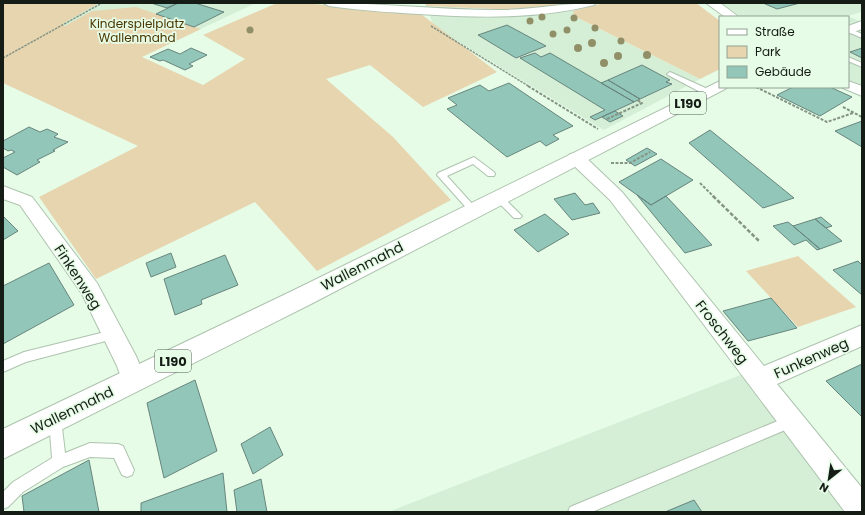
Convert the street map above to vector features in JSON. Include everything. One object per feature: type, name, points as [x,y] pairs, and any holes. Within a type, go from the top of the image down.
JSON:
[{"type":"main road","points":[[849,30],[862,25]]},
{"type":"main road","name":"Wallenmahd","points":[[3,444],[343,277],[498,197],[615,140],[714,89]]},
{"type":"street","points":[[329,3],[432,12],[499,14],[534,13],[569,9],[590,3]]},
{"type":"street","points":[[712,3],[732,16]]},
{"type":"street","points":[[849,86],[862,92]]},
{"type":"street","name":"Froschweg","points":[[576,158],[616,196],[862,511]]},
{"type":"street","name":"Finkenweg","points":[[3,192],[26,201],[90,289],[134,380]]},
{"type":"street","name":"Funkenweg","points":[[759,380],[862,335]]},
{"type":"lane","points":[[849,30],[862,36]]},
{"type":"lane","points":[[849,59],[862,65]]},
{"type":"lane","points":[[670,74],[714,89]]},
{"type":"lane","points":[[473,210],[441,175],[474,160],[491,174]]},
{"type":"lane","points":[[498,197],[517,216]]},
{"type":"lane","points":[[3,367],[24,357],[113,335]]},
{"type":"lane","points":[[55,419],[59,462]]},
{"type":"lane","points":[[575,512],[792,421]]},
{"type":"lane","points":[[3,502],[18,487],[59,462],[90,450],[118,451],[127,470]]},
{"type":"path","points":[[3,58],[102,3]]},
{"type":"path","points":[[432,12],[431,27],[615,140]]},
{"type":"path","points":[[758,88],[827,122],[853,113]]},
{"type":"path","points":[[607,119],[642,103],[638,100]]},
{"type":"path","points":[[843,107],[862,118]]},
{"type":"path","points":[[611,163],[630,162],[650,152]]},
{"type":"path","points":[[700,183],[759,241]]},
{"type":"shaded area","points":[[17,3],[256,3],[141,57],[66,26]]},
{"type":"shaded area","points":[[722,3],[862,3],[862,12],[847,16],[741,16]]},
{"type":"shaded area","points":[[426,6],[472,9],[562,6],[573,11],[574,16],[700,79],[604,130],[434,27]]},
{"type":"shaded area","points":[[849,17],[862,22],[862,89],[849,82]]},
{"type":"shaded area","points":[[761,367],[862,493],[862,512],[388,512]]},
{"type":"green space","name":"Kinderspielplatz Wallenmahd","points":[[3,3],[97,4],[62,24],[65,26],[92,11],[136,7],[201,29],[142,57],[203,85],[245,59],[203,35],[277,3],[304,3],[421,14],[497,72],[423,107],[370,65],[326,79],[393,137],[451,200],[317,271],[255,202],[96,279],[39,197],[138,146],[3,83]]},
{"type":"green space","points":[[425,3],[573,3],[516,10],[426,6]]},
{"type":"green space","points":[[604,3],[696,3],[719,20],[719,70],[700,79],[574,16],[573,11]]},
{"type":"green space","points":[[798,256],[856,307],[798,327],[746,271]]},
{"type":"building","points":[[151,3],[178,3],[167,8]]},
{"type":"building","points":[[178,3],[195,3],[224,12],[194,27],[156,14]]},
{"type":"building","points":[[763,3],[800,3],[777,9]]},
{"type":"building","points":[[507,25],[546,46],[516,58],[478,35]]},
{"type":"building","points":[[191,48],[207,55],[189,64],[193,66],[185,70],[163,60],[160,61],[150,57],[168,49],[180,54]]},
{"type":"building","points":[[862,48],[862,58],[850,52]]},
{"type":"building","points":[[535,53],[541,57],[550,53],[634,102],[595,120],[590,117],[605,110],[520,58]]},
{"type":"building","points":[[642,65],[670,80],[666,82],[672,84],[640,99],[608,80]]},
{"type":"building","points":[[608,80],[640,99],[634,102],[601,83]]},
{"type":"building","points":[[509,83],[573,126],[553,135],[559,139],[546,146],[540,141],[507,157],[447,109],[457,105],[448,98],[480,85],[489,91]]},
{"type":"building","points":[[791,88],[832,88],[852,97],[820,116],[777,95]]},
{"type":"building","points":[[615,111],[623,116],[610,122],[602,117]]},
{"type":"building","points":[[862,121],[862,147],[835,131]]},
{"type":"building","points":[[29,127],[40,132],[47,129],[58,134],[54,137],[68,142],[53,150],[55,151],[37,160],[40,162],[17,175],[3,167],[3,158],[15,152],[11,150],[8,151],[3,148],[3,141]]},
{"type":"building","points":[[710,130],[794,198],[763,208],[689,143]]},
{"type":"building","points":[[647,148],[657,154],[635,166],[626,160]]},
{"type":"building","points":[[661,159],[693,180],[651,205],[619,182]]},
{"type":"building","points":[[575,193],[585,205],[593,203],[600,213],[572,220],[554,199]]},
{"type":"building","points":[[637,195],[651,205],[666,196],[712,245],[685,253]]},
{"type":"building","points":[[545,214],[569,234],[538,252],[514,230]]},
{"type":"building","points":[[3,216],[18,231],[3,240]]},
{"type":"building","points":[[821,217],[832,226],[826,228],[815,219]]},
{"type":"building","points":[[815,219],[842,241],[820,249],[793,226]]},
{"type":"building","points":[[788,222],[820,249],[817,250],[806,240],[794,245],[773,226]]},
{"type":"building","points":[[171,253],[176,267],[151,277],[146,263]]},
{"type":"building","points":[[225,255],[238,285],[201,300],[202,304],[175,315],[164,279]]},
{"type":"building","points":[[858,261],[862,265],[862,295],[833,270]]},
{"type":"building","points":[[49,263],[74,305],[3,344],[3,286]]},
{"type":"building","points":[[771,298],[797,328],[748,341],[723,311]]},
{"type":"building","points":[[862,364],[862,417],[826,381]]},
{"type":"building","points":[[195,380],[217,451],[164,478],[147,403]]},
{"type":"building","points":[[270,427],[283,455],[253,474],[241,444]]},
{"type":"building","points":[[89,460],[99,512],[24,512],[22,496]]},
{"type":"building","points":[[223,473],[227,512],[141,512],[141,503]]},
{"type":"building","points":[[261,479],[267,512],[237,512],[234,490]]},
{"type":"building","points":[[694,500],[702,512],[665,512]]}]
